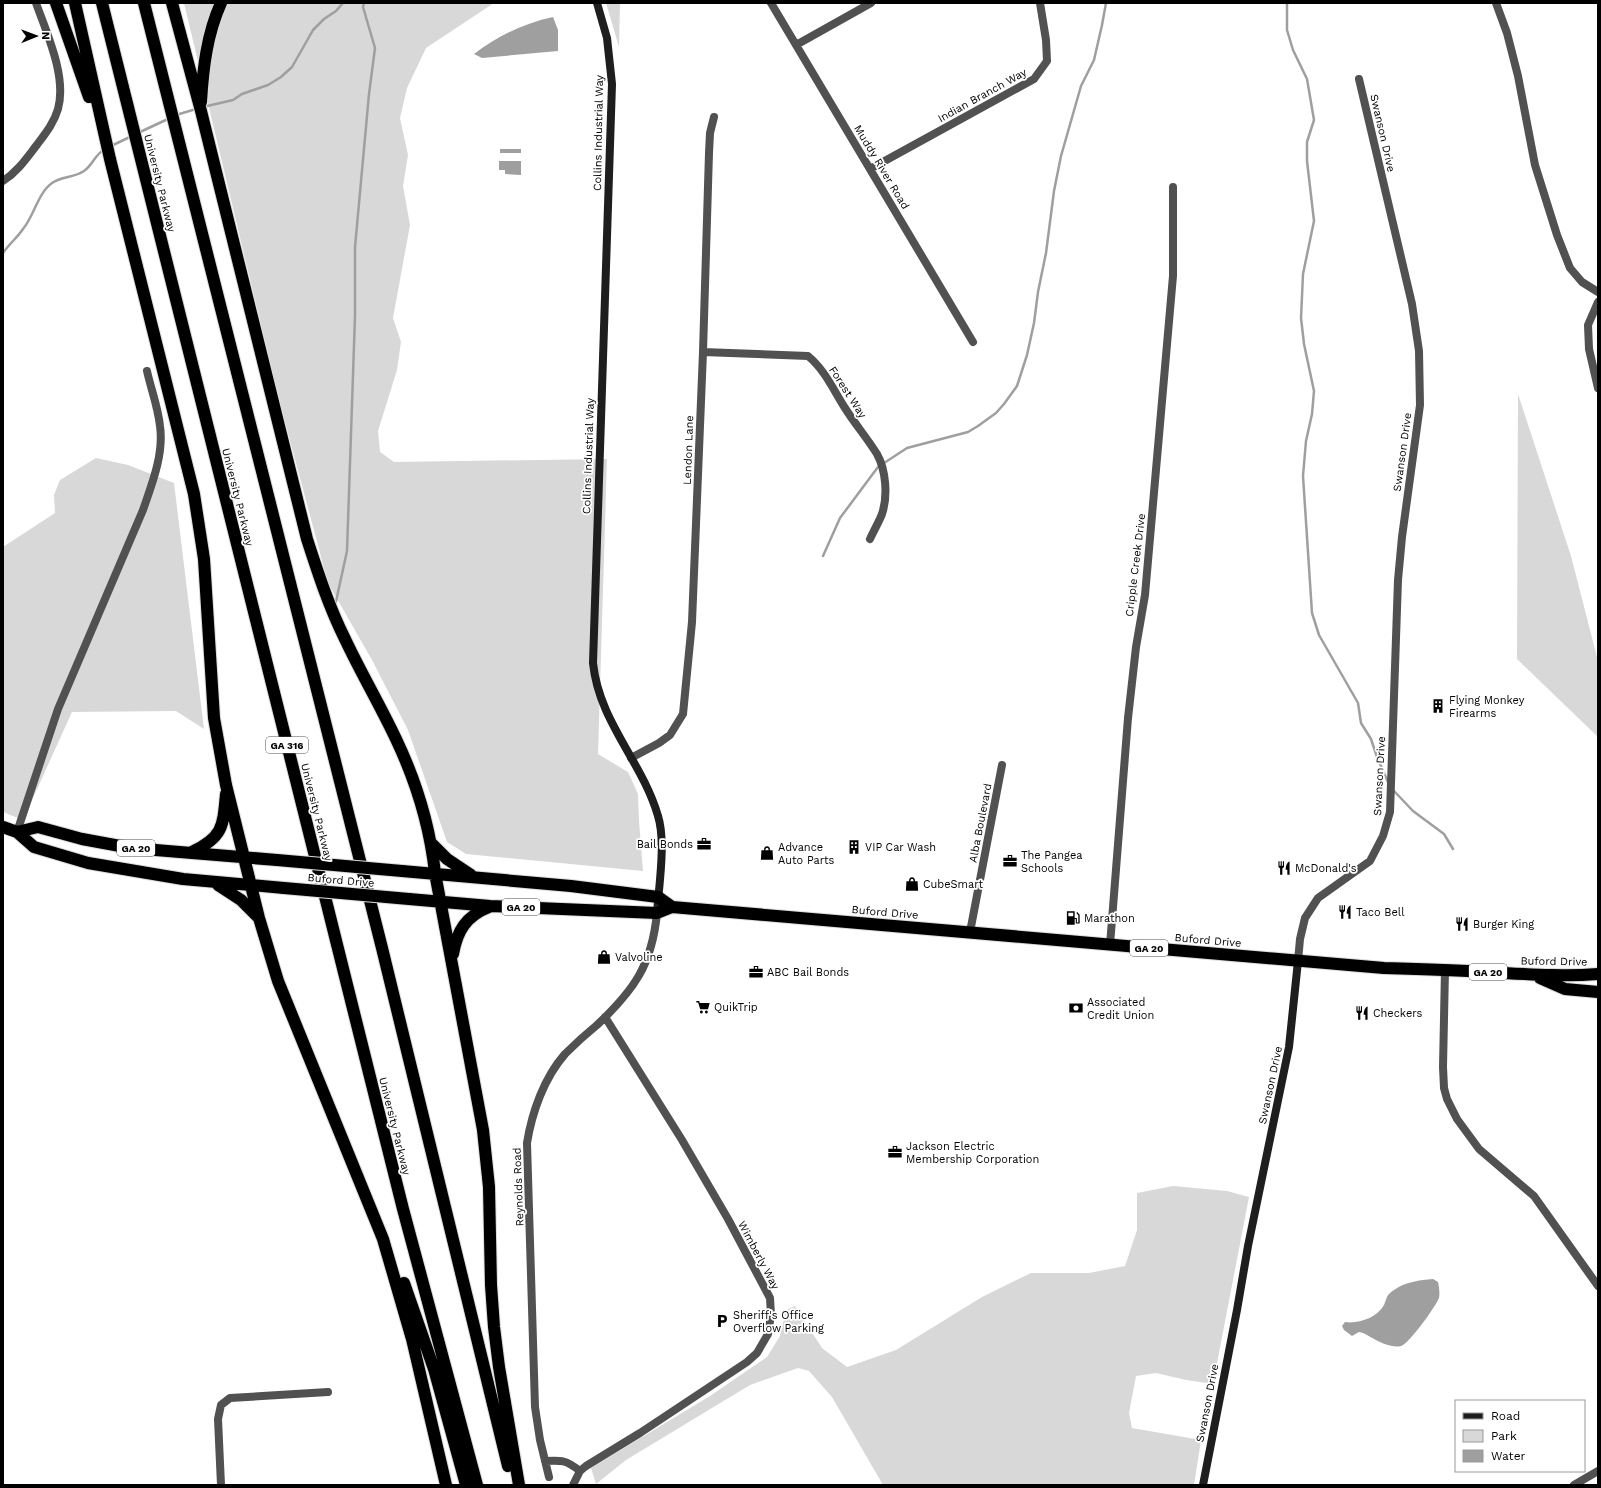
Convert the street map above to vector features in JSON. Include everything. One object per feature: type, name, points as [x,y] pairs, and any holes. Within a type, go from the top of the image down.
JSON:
[{"type":"highway","points":[[56,3],[110,158]]},
{"type":"highway","points":[[75,3],[110,158],[187,461],[199,519],[204,559],[214,718],[226,785],[259,918],[278,981],[383,1239],[394,1260],[421,1329],[434,1369],[466,1485]]},
{"type":"highway","name":"University Parkway","points":[[102,3],[401,1202],[477,1485]]},
{"type":"highway","points":[[144,3],[382,948],[513,1485]]},
{"type":"highway","points":[[172,3],[307,539],[326,596],[345,639],[405,758],[432,844],[435,873],[484,1137],[489,1187],[491,1285],[494,1327],[499,1367],[519,1485]]},
{"type":"highway","points":[[200,111],[211,30],[221,3]]},
{"type":"highway","points":[[190,853],[206,845],[217,835],[224,818],[226,785]]},
{"type":"highway","name":"Buford Drive","points":[[3,827],[17,832],[34,847],[88,863],[142,873],[252,886],[490,906],[657,913],[672,907],[1384,968],[1531,975],[1575,976],[1598,974]]},
{"type":"highway","name":"Buford Drive","points":[[17,832],[38,827],[82,840],[131,848],[435,873],[571,886],[658,897],[672,907]]},
{"type":"highway","points":[[432,844],[446,859],[474,877]]},
{"type":"highway","points":[[212,882],[234,895],[259,918]]},
{"type":"highway","points":[[451,962],[456,940],[464,922],[474,914],[490,906]]},
{"type":"highway","points":[[1531,975],[1565,988],[1598,992]]},
{"type":"highway","points":[[383,1239],[412,1339],[446,1485]]},
{"type":"street","points":[[3,181],[23,164],[47,131],[53,121],[60,102],[60,74],[36,3]]},
{"type":"street","name":"Collins Industrial Way","points":[[597,3],[607,38],[612,84],[593,663],[595,680],[600,697],[614,728],[651,795],[659,817],[661,840],[657,913]]},
{"type":"street","name":"Muddy River Road","points":[[771,3],[973,342]]},
{"type":"street","points":[[796,45],[871,3]]},
{"type":"street","name":"Indian Branch Way","points":[[870,169],[1034,79],[1047,61],[1046,40],[1040,3]]},
{"type":"street","points":[[1496,3],[1507,33],[1518,76],[1535,165],[1557,235],[1570,268],[1582,282],[1598,292]]},
{"type":"street","name":"Swanson Drive","points":[[1203,1485],[1248,1246],[1291,1038],[1300,940],[1305,918],[1318,898],[1370,861],[1383,836],[1390,812],[1398,580],[1402,537],[1420,405],[1419,352],[1412,304],[1359,79]]},
{"type":"street","name":"Lendon Lane","points":[[631,758],[660,743],[670,735],[683,714],[692,622],[704,352],[709,153],[710,133],[714,117]]},
{"type":"street","name":"Cripple Creek Drive","points":[[1110,945],[1128,718],[1136,647],[1145,595],[1173,282],[1173,187]]},
{"type":"street","points":[[1598,302],[1588,325],[1589,349],[1598,388]]},
{"type":"street","name":"Forest Way","points":[[704,352],[808,356],[815,362],[825,375],[850,417],[877,454],[882,464],[885,490],[882,513],[870,539]]},
{"type":"street","points":[[17,832],[58,709],[143,510],[154,476],[160,451],[160,426],[147,371]]},
{"type":"street","name":"Alba Boulevard","points":[[970,932],[1002,765]]},
{"type":"street","name":"Reynolds Road","points":[[549,1477],[535,1407],[527,1143],[534,1112],[548,1079],[565,1055],[627,995],[642,972],[651,947],[656,926],[657,913]]},
{"type":"street","points":[[1445,970],[1442,1046],[1444,1088],[1447,1099],[1457,1119],[1479,1149],[1534,1196],[1598,1286]]},
{"type":"street","name":"Wimberly Way","points":[[580,1471],[747,1362],[758,1352],[763,1344],[768,1334],[771,1315],[770,1298],[728,1219],[682,1140],[605,1017]]},
{"type":"street","points":[[221,1485],[218,1419],[221,1405],[230,1398],[328,1392]]},
{"type":"street","points":[[545,1461],[563,1460],[580,1471],[573,1485]]},
{"type":"street","points":[[1574,1485],[1598,1471]]},
{"type":"green space","points":[[184,3],[494,3],[426,48],[407,88],[400,118],[408,155],[403,186],[410,225],[393,318],[401,342],[397,370],[378,431],[380,452],[394,462],[607,459],[598,754],[628,772],[638,794],[643,871],[466,854],[447,842],[408,730],[372,660],[328,583],[276,388]]},
{"type":"green space","points":[[606,3],[620,3],[619,47]]},
{"type":"green space","points":[[1518,394],[1571,556],[1598,661],[1598,737],[1517,659]]},
{"type":"green space","points":[[96,458],[128,465],[174,483],[204,729],[176,711],[72,712],[23,820],[3,812],[3,547],[55,513],[54,495],[60,480]]},
{"type":"green space","points":[[1173,1186],[1227,1191],[1249,1197],[1213,1384],[1156,1373],[1136,1376],[1129,1413],[1132,1428],[1201,1440],[1194,1485],[883,1485],[832,1397],[809,1371],[798,1368],[750,1385],[626,1460],[596,1484],[591,1468],[710,1396],[767,1357],[780,1336],[786,1310],[795,1306],[822,1348],[847,1367],[896,1350],[982,1297],[1031,1273],[1089,1273],[1125,1266],[1137,1230],[1137,1193]]},
{"type":"water","points":[[553,17],[558,30],[558,51],[482,58],[474,54],[492,41],[512,31]]},
{"type":"water","points":[[500,149],[521,149],[521,153],[500,153]]},
{"type":"water","points":[[499,161],[521,161],[521,175],[505,174],[505,170],[499,170]]},
{"type":"water","points":[[1433,1279],[1438,1282],[1439,1298],[1428,1316],[1405,1344],[1396,1347],[1386,1345],[1363,1333],[1359,1332],[1352,1336],[1344,1330],[1342,1326],[1345,1322],[1356,1322],[1367,1319],[1381,1310],[1388,1295],[1398,1287],[1413,1282]]},
{"type":"waterway","points":[[203,107],[233,100],[242,94],[268,85],[281,77],[292,67],[313,30],[324,19],[336,11],[343,3]]},
{"type":"waterway","points":[[335,606],[347,551],[355,316],[355,247],[369,94],[375,48],[363,7],[364,3]]},
{"type":"waterway","points":[[823,556],[840,518],[878,467],[907,448],[968,432],[996,413],[1017,386],[1027,355],[1034,323],[1038,292],[1046,253],[1054,191],[1061,156],[1081,86],[1094,60],[1106,3]]},
{"type":"waterway","points":[[1287,3],[1287,30],[1293,50],[1307,79],[1314,120],[1307,142],[1307,161],[1314,221],[1303,274],[1301,318],[1304,344],[1314,391],[1312,414],[1306,441],[1303,476],[1312,613],[1319,635],[1358,703],[1361,723],[1371,739],[1388,782]]},
{"type":"waterway","points":[[176,115],[196,109]]},
{"type":"waterway","points":[[138,133],[170,118]]},
{"type":"waterway","points":[[111,146],[132,136]]},
{"type":"waterway","points":[[3,253],[27,224],[47,187],[60,179],[76,175],[84,171],[105,149]]},
{"type":"waterway","points":[[1394,791],[1413,811],[1444,834],[1453,849]]},
{"type":"place","name":"Flying Monkey Firearms","points":[[1438,706]]},
{"type":"place","name":"Bail Bonds","points":[[704,844]]},
{"type":"place","name":"VIP Car Wash","points":[[854,847]]},
{"type":"place","name":"Advance Auto Parts","points":[[767,853]]},
{"type":"place","name":"The Pangea Schools","points":[[1010,861]]},
{"type":"place","name":"McDonald's","points":[[1284,868]]},
{"type":"place","name":"CubeSmart","points":[[912,884]]},
{"type":"place","name":"Taco Bell","points":[[1345,912]]},
{"type":"place","name":"Marathon","points":[[1073,918]]},
{"type":"place","name":"Burger King","points":[[1462,924]]},
{"type":"place","name":"Valvoline","points":[[604,957]]},
{"type":"place","name":"ABC Bail Bonds","points":[[756,972]]},
{"type":"place","name":"QuikTrip","points":[[703,1007]]},
{"type":"place","name":"Associated Credit Union","points":[[1076,1008]]},
{"type":"place","name":"Checkers","points":[[1362,1013]]},
{"type":"place","name":"Jackson Electric Membership Corporation","points":[[895,1152]]},
{"type":"place","name":"Sheriff's Office Overflow Parking","points":[[722,1321]]}]
